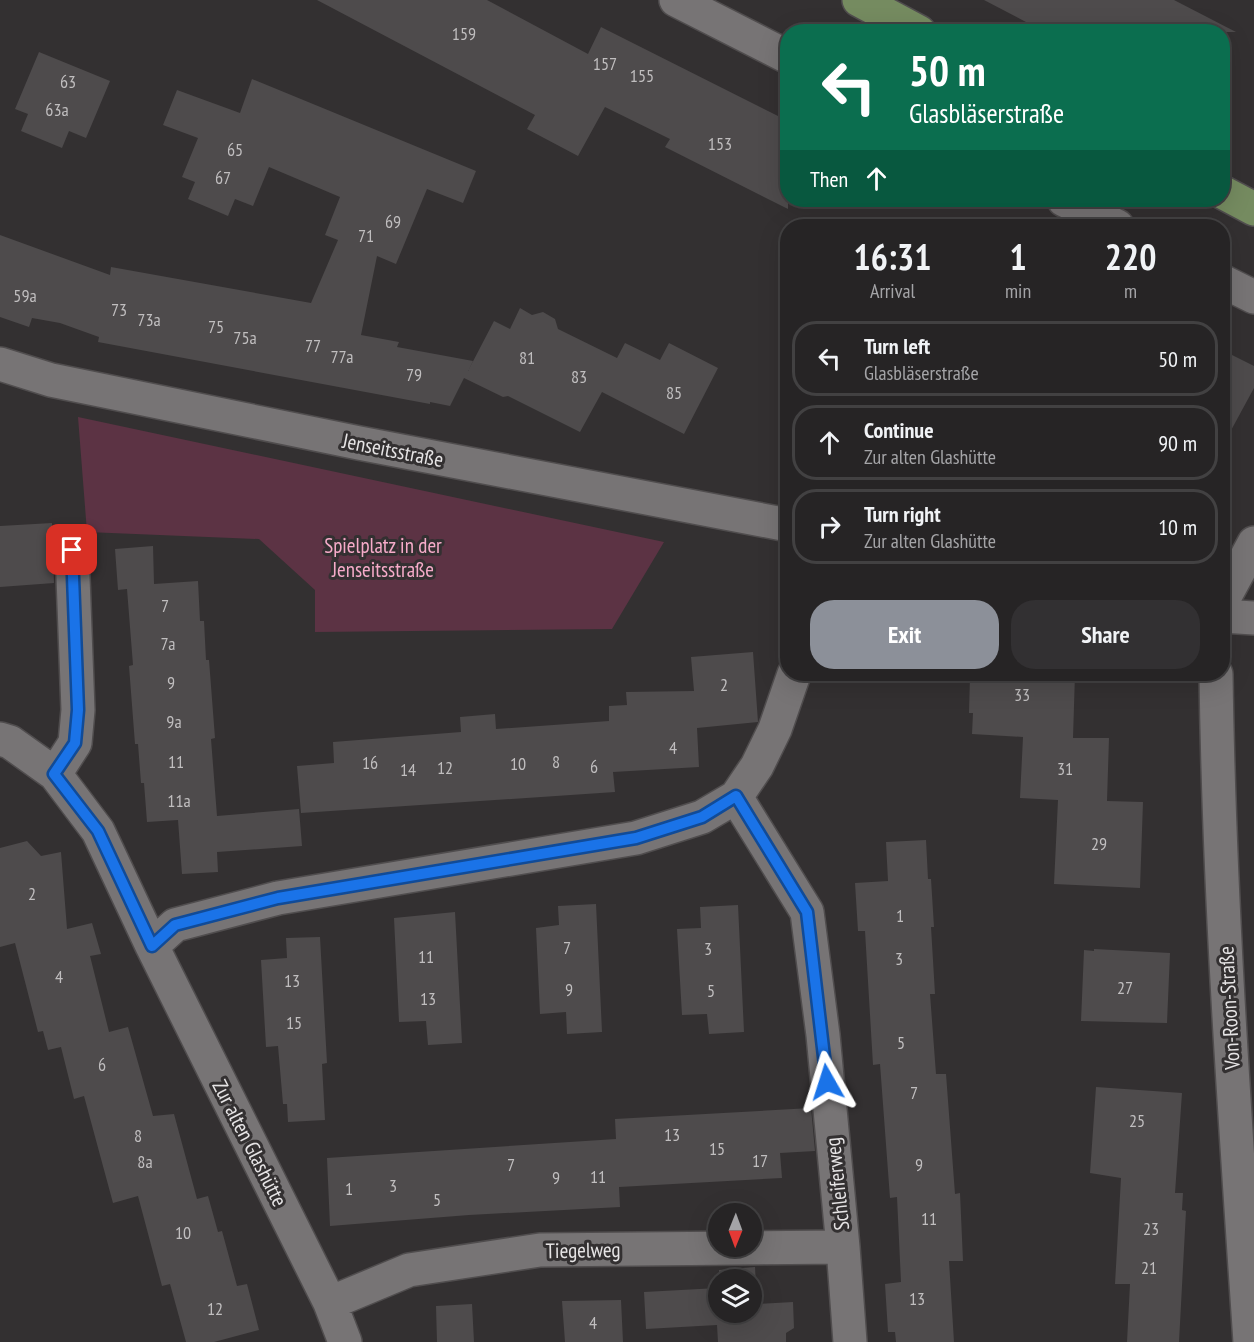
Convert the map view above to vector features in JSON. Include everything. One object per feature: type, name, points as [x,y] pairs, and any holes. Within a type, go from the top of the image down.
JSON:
[{"type":"main road","points":[[859,0],[904,24]]},
{"type":"main road","points":[[1230,196],[1254,208]]},
{"type":"street","points":[[676,0],[780,53]]},
{"type":"street","points":[[1078,207],[1103,219]]},
{"type":"street","points":[[1230,285],[1254,297]]},
{"type":"street","name":"Jenseitsstraße","points":[[0,364],[51,380],[348,441],[780,523]]},
{"type":"street","points":[[1230,588],[1254,543]]},
{"type":"street","points":[[54,774],[75,743],[78,710],[72,550]]},
{"type":"street","points":[[1230,616],[1254,618]]},
{"type":"street","points":[[163,935],[278,898],[636,838],[702,817],[736,796],[762,756],[775,729],[792,681]]},
{"type":"street","name":"Von-Roon-Straße","points":[[1216,681],[1218,786],[1225,926],[1250,1342]]},
{"type":"street","name":"Zur alten Glashütte","points":[[0,739],[10,742],[54,774],[98,831],[163,935],[330,1304],[345,1342]]},
{"type":"street","name":"Schleiferweg","points":[[736,796],[807,912],[823,1035],[850,1342]]},
{"type":"street","name":"Tiegelweg","points":[[330,1304],[409,1270],[540,1250],[843,1247]]},
{"type":"green space","name":"Spielplatz in der Jenseitsstraße","points":[[78,417],[664,542],[612,629],[315,632],[315,590],[259,539],[87,532]]},
{"type":"building","points":[[317,0],[487,0],[588,54],[601,27],[780,117],[780,205],[665,147],[670,139],[605,107],[578,156],[527,129],[535,115]]},
{"type":"building","points":[[984,0],[1174,0],[1220,24],[1030,24]]},
{"type":"building","points":[[39,52],[110,81],[86,138],[69,131],[62,148],[21,131],[28,114],[15,109]]},
{"type":"building","points":[[252,79],[476,171],[463,203],[427,189],[396,264],[377,256],[361,335],[399,342],[397,347],[473,361],[468,371],[494,321],[510,329],[520,308],[532,315],[543,312],[555,319],[558,329],[617,358],[625,343],[660,360],[669,343],[718,368],[684,434],[602,392],[580,432],[508,396],[503,397],[464,378],[450,406],[430,402],[430,404],[98,342],[99,337],[60,323],[32,318],[29,327],[0,317],[0,235],[110,275],[111,267],[311,303],[338,240],[325,235],[340,197],[269,167],[253,206],[235,199],[228,216],[188,199],[195,182],[182,177],[198,138],[163,125],[177,90],[240,113]]},
{"type":"building","points":[[1230,354],[1254,366],[1254,388],[1230,432]]},
{"type":"building","points":[[52,523],[54,583],[0,587],[0,526]]},
{"type":"building","points":[[153,546],[154,584],[198,581],[200,621],[204,621],[206,660],[209,660],[215,738],[211,739],[217,816],[299,809],[302,846],[217,852],[218,872],[182,874],[178,820],[147,822],[138,744],[135,744],[129,666],[133,665],[127,589],[118,590],[115,549]]},
{"type":"building","points":[[753,652],[758,722],[697,728],[699,767],[613,772],[615,792],[301,813],[297,766],[334,763],[333,742],[461,732],[460,717],[495,714],[496,729],[609,721],[609,706],[627,705],[626,692],[694,691],[691,657]]},
{"type":"building","points":[[970,681],[1075,681],[1073,738],[1109,738],[1107,801],[1143,802],[1140,888],[1054,884],[1058,800],[1020,798],[1023,737],[972,734],[973,713],[969,713]]},
{"type":"building","points":[[926,840],[934,927],[931,927],[935,994],[930,994],[936,1074],[946,1074],[955,1194],[960,1193],[963,1261],[949,1261],[954,1342],[896,1342],[895,1332],[888,1332],[885,1284],[901,1282],[897,1197],[890,1198],[880,1064],[873,1065],[865,931],[858,931],[855,883],[888,881],[886,842]]},
{"type":"building","points":[[27,841],[41,856],[61,852],[67,929],[92,923],[101,954],[90,956],[109,1032],[128,1027],[153,1116],[174,1114],[197,1199],[208,1196],[218,1232],[222,1231],[237,1286],[247,1284],[259,1330],[214,1342],[186,1342],[170,1284],[162,1286],[138,1196],[113,1203],[84,1096],[74,1099],[61,1047],[48,1050],[43,1031],[38,1032],[15,943],[0,947],[0,848]]},
{"type":"building","points":[[596,904],[602,1032],[567,1034],[566,1012],[540,1014],[536,928],[559,925],[558,906]]},
{"type":"building","points":[[738,905],[744,1032],[709,1034],[707,1014],[682,1015],[677,929],[701,928],[700,907]]},
{"type":"building","points":[[455,912],[462,1043],[428,1045],[426,1021],[399,1022],[394,918]]},
{"type":"building","points":[[320,937],[327,1063],[322,1064],[325,1120],[288,1122],[287,1104],[283,1104],[278,1046],[266,1047],[261,960],[287,958],[286,938]]},
{"type":"building","points":[[1094,949],[1170,953],[1167,1023],[1081,1021],[1084,950],[1094,951]]},
{"type":"building","points":[[1096,1087],[1182,1093],[1175,1193],[1183,1193],[1182,1210],[1186,1211],[1179,1342],[1127,1342],[1130,1284],[1115,1284],[1121,1178],[1090,1173]]},
{"type":"building","points":[[811,1108],[815,1151],[780,1153],[782,1178],[619,1187],[620,1207],[469,1215],[330,1226],[327,1158],[616,1139],[615,1119]]},
{"type":"building","points":[[755,1267],[755,1269],[731,1269]]},
{"type":"building","points":[[708,1289],[708,1323],[762,1323],[762,1304],[793,1302],[794,1328],[786,1333],[786,1342],[718,1342],[717,1325],[646,1329],[644,1292]]},
{"type":"building","points":[[621,1300],[623,1342],[565,1342],[562,1301]]},
{"type":"building","points":[[472,1304],[474,1342],[437,1342],[436,1306]]},
{"type":"route","points":[[72,550],[78,710],[75,743],[54,774],[98,831],[152,946],[175,925],[278,898],[636,838],[702,817],[736,796],[807,912],[827,1082]]}]
